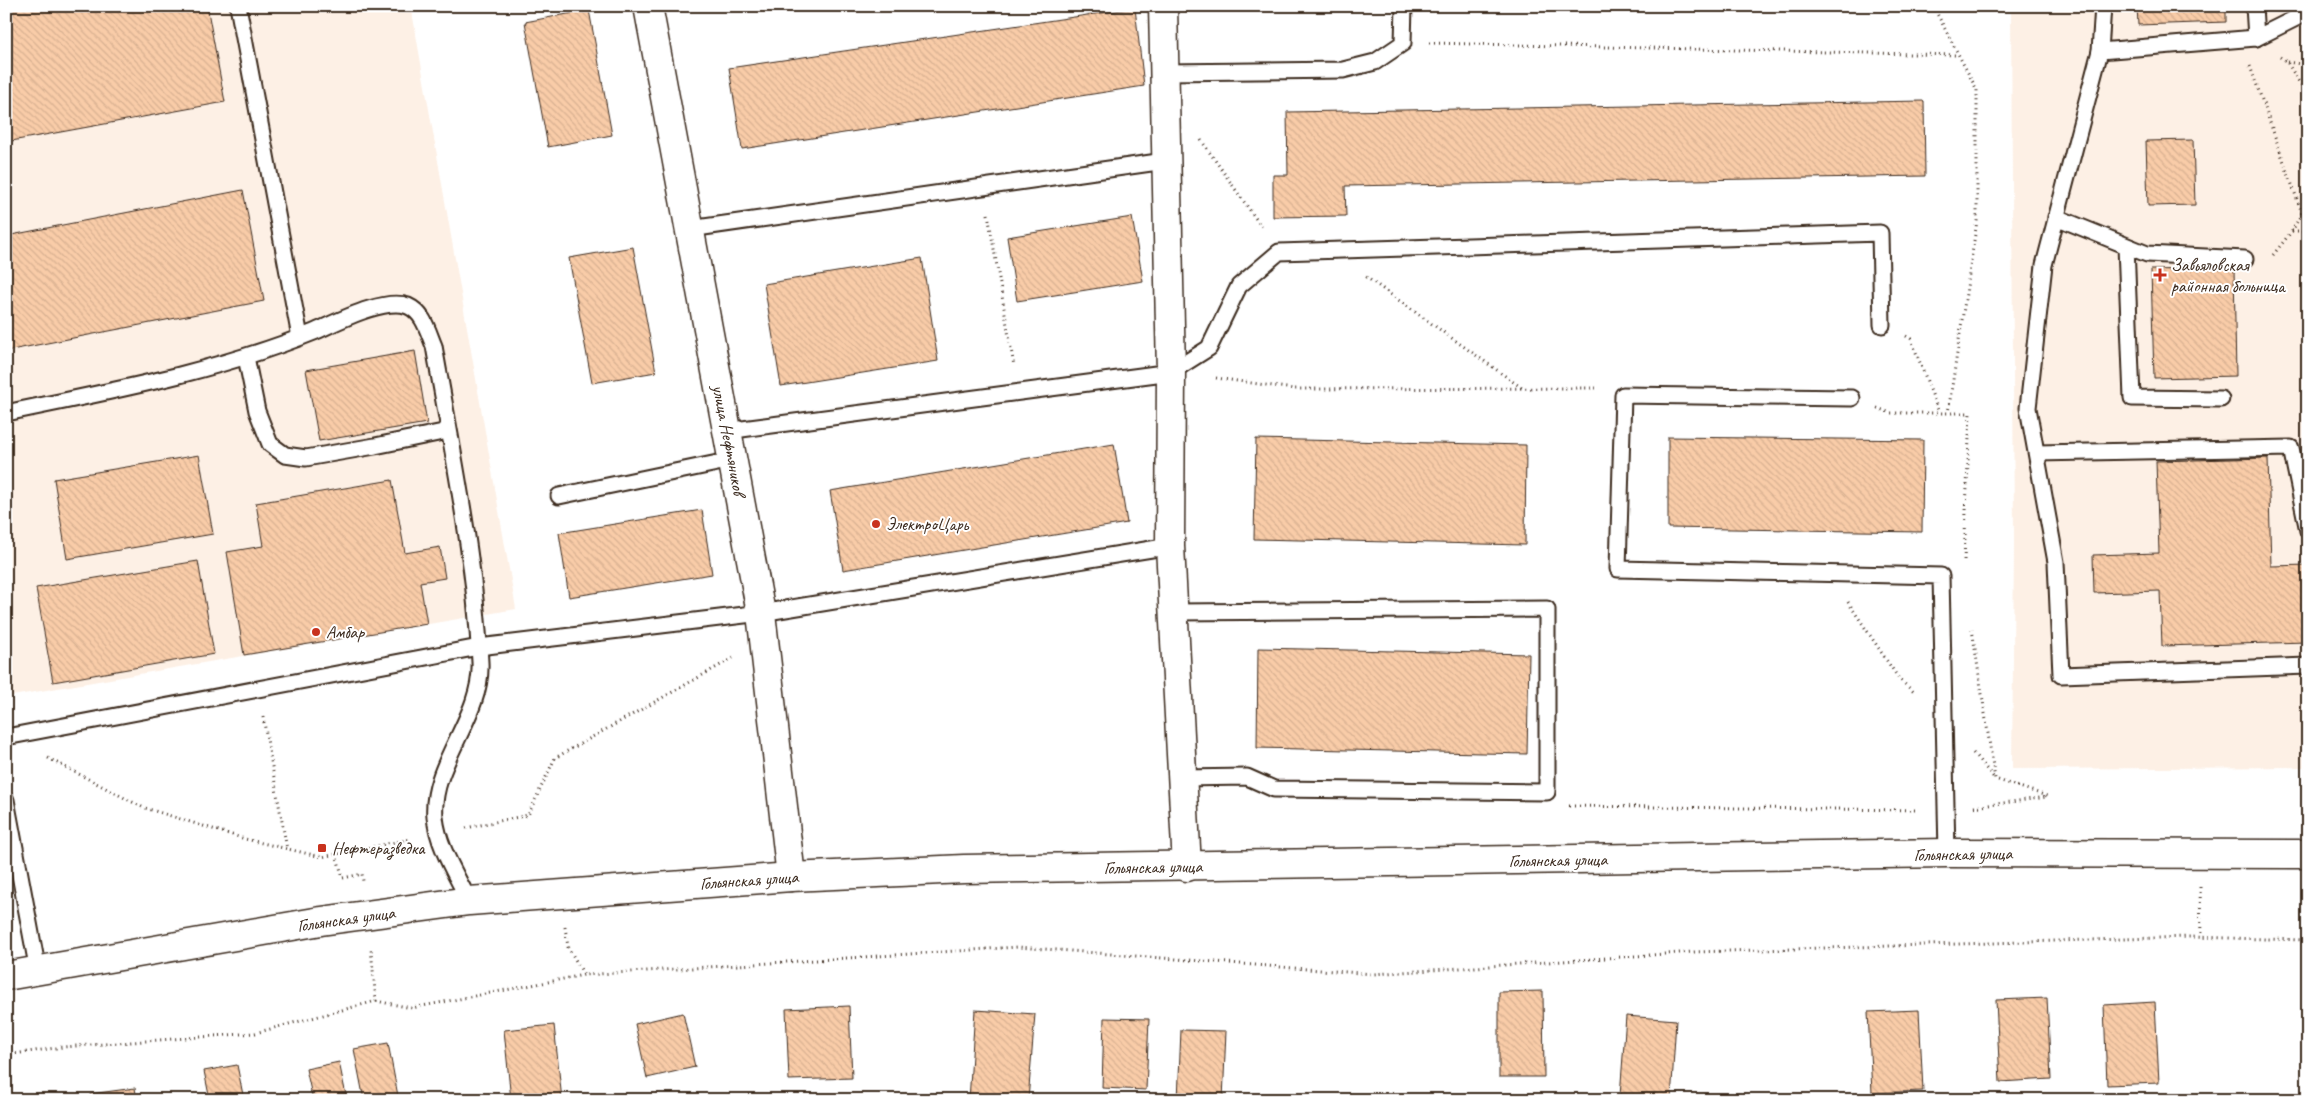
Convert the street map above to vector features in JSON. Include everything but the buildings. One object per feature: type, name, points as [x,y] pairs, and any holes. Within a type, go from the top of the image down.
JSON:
[{"type":"main road","name":"улица Нефтяников","points":[[648,6],[761,614],[791,877]]},
{"type":"main road","points":[[1163,6],[1171,372],[1170,546],[1187,866]]},
{"type":"main road","name":"Гольянская улица","points":[[6,976],[321,921],[469,901],[791,877],[964,869],[1947,853],[2308,854]]},
{"type":"lane","points":[[238,6],[300,338]]},
{"type":"lane","points":[[1165,72],[1343,70],[1375,62],[1403,43],[1404,6]]},
{"type":"lane","points":[[2103,6],[2100,51],[2044,265],[2028,408],[2056,562],[2061,675],[2308,666]]},
{"type":"lane","points":[[2248,39],[2254,6]]},
{"type":"lane","points":[[2100,51],[2248,39],[2308,12]]},
{"type":"lane","points":[[690,229],[1165,161]]},
{"type":"lane","points":[[2056,217],[2147,254],[2245,259]]},
{"type":"lane","points":[[727,431],[1171,372],[1209,348],[1239,286],[1279,252],[1880,233],[1882,325]]},
{"type":"lane","points":[[2126,246],[2132,398],[2222,399]]},
{"type":"lane","points":[[6,413],[182,376],[246,357],[300,338],[380,305],[408,306],[424,320],[434,346],[469,554],[479,647],[480,664],[474,701],[438,787],[435,816],[439,833],[469,901]]},
{"type":"lane","points":[[246,357],[257,411],[270,444],[285,455],[306,458],[448,431]]},
{"type":"lane","points":[[1852,398],[1623,395],[1618,569],[1941,576],[1947,853]]},
{"type":"lane","points":[[2037,453],[2291,448],[2308,531]]},
{"type":"lane","points":[[559,496],[732,460]]},
{"type":"lane","points":[[6,737],[479,647],[761,614],[1170,546]]},
{"type":"lane","points":[[1173,612],[1547,610],[1547,792],[1274,789],[1247,777],[1182,778]]},
{"type":"lane","points":[[6,800],[38,970]]},
{"type":"path","points":[[1933,6],[1977,90],[1977,221],[1948,413]]},
{"type":"path","points":[[2248,39],[2287,62],[2308,65]]},
{"type":"path","points":[[2248,39],[2301,214],[2308,230],[2292,231]]},
{"type":"path","points":[[1403,43],[1958,55]]},
{"type":"path","points":[[2287,62],[2308,97]]},
{"type":"path","points":[[1199,138],[1279,252]]},
{"type":"path","points":[[984,187],[1019,392]]},
{"type":"path","points":[[2245,259],[2269,260],[2292,231],[2308,202]]},
{"type":"path","points":[[1328,251],[1522,388]]},
{"type":"path","points":[[1882,325],[1911,339],[1939,413]]},
{"type":"path","points":[[1171,372],[1294,389],[1596,388],[1623,395]]},
{"type":"path","points":[[1829,574],[1899,679],[1944,718],[1995,779]]},
{"type":"path","points":[[40,755],[56,761],[142,807],[245,839],[322,857],[528,815],[555,758],[764,641]]},
{"type":"path","points":[[258,689],[287,849]]},
{"type":"path","points":[[1547,792],[1568,806],[1946,810],[2050,797]]},
{"type":"path","points":[[336,854],[343,878],[362,874],[376,1001]]},
{"type":"path","points":[[2200,854],[2201,937]]},
{"type":"path","points":[[562,894],[568,947],[584,975]]},
{"type":"path","points":[[6,1054],[63,1046],[255,1033],[376,1001],[412,1008],[584,975],[1018,947],[1373,974],[1694,952],[2201,937],[2308,940]]},
{"type":"shaded area","points":[[6,6],[411,6],[516,609],[6,697]]},
{"type":"shaded area","name":"Завьяловская районная больница","points":[[2011,6],[2308,6],[2308,767],[2012,769],[2014,544]]},
{"type":"place","name":"Завьяловская районная больница","points":[[2160,275]]},
{"type":"place","name":"ЭлектроЦарь","points":[[876,524]]},
{"type":"place","name":"Амбар","points":[[316,632]]},
{"type":"place","name":"Нефтеразведка","points":[[322,848]]}]
